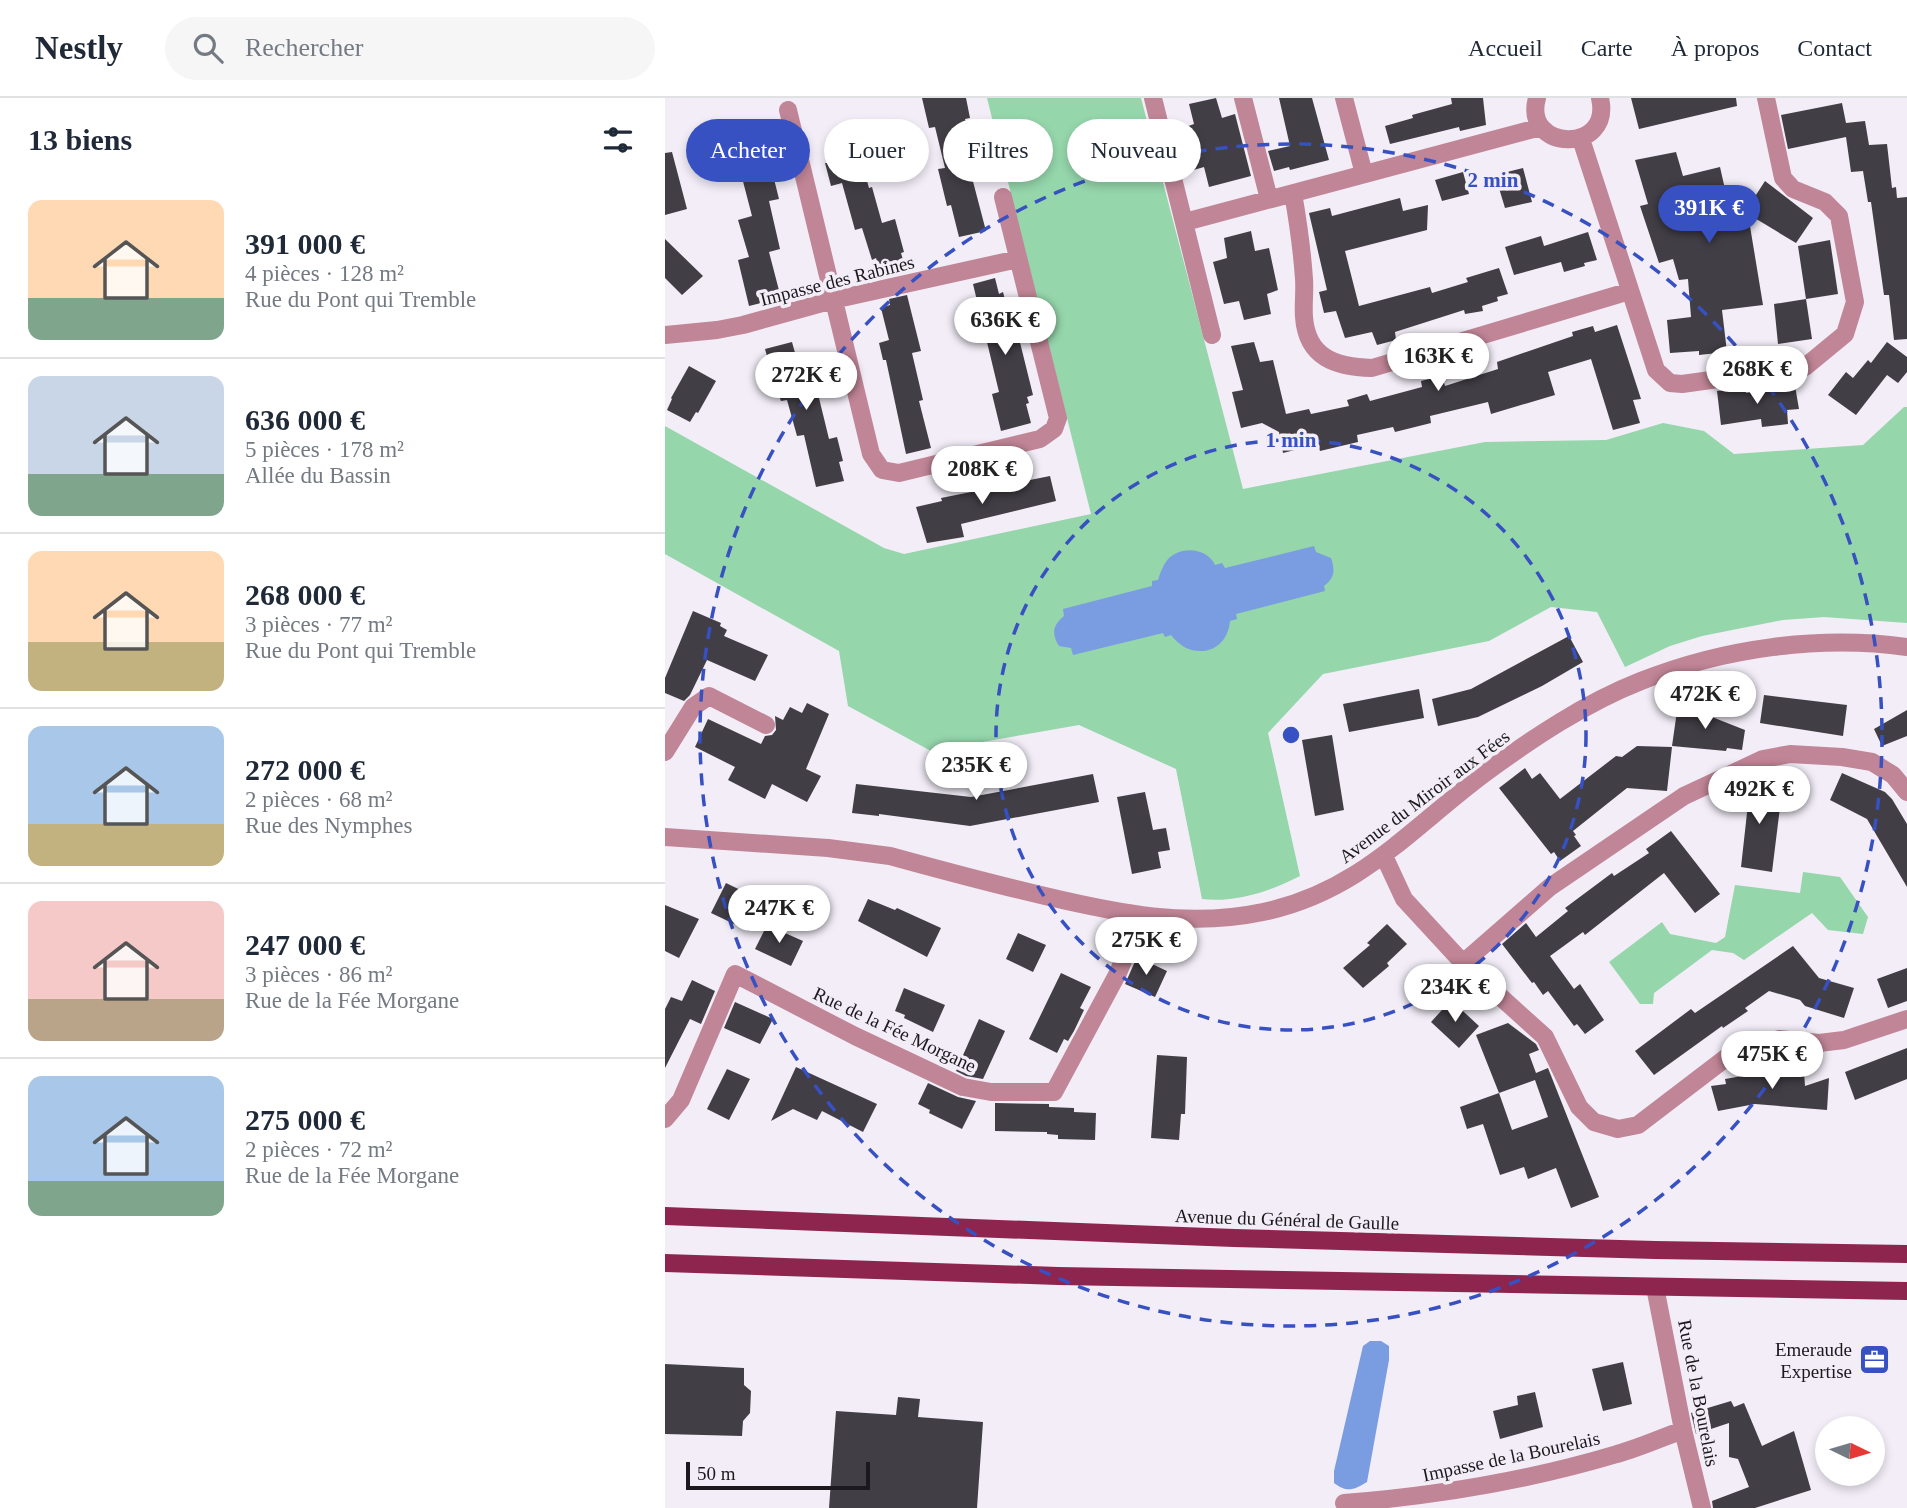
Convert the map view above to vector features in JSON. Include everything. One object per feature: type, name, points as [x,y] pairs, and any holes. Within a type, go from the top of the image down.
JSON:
[{"type":"main road","name":"Avenue du Général de Gaulle","points":[[665,1216],[1234,1238],[1907,1254]]},
{"type":"main road","points":[[665,1263],[1058,1276],[1907,1292]]},
{"type":"street","points":[[1153,98],[1212,335]]},
{"type":"street","points":[[1243,98],[1269,200]]},
{"type":"street","points":[[1344,98],[1364,174]]},
{"type":"street","points":[[1537,98],[1535,108],[1541,127],[1553,137],[1567,141],[1581,139],[1596,127],[1603,109],[1600,98]]},
{"type":"street","points":[[1581,139],[1656,370],[1670,383],[1682,384],[1805,367],[1845,334],[1855,302],[1839,216],[1825,202],[1793,189],[1783,178],[1766,98]]},
{"type":"street","points":[[788,110],[871,454],[882,470],[899,473],[1040,439],[1053,429],[1058,418],[1003,197]]},
{"type":"street","points":[[1185,222],[1541,127]]},
{"type":"street","points":[[1293,193],[1300,231],[1304,318],[1308,340],[1328,360],[1347,368],[1372,368],[1630,291]]},
{"type":"street","name":"Impasse des Rabines","points":[[665,335],[717,330],[833,300],[1018,259]]},
{"type":"street","name":"Avenue du Miroir aux Fées","points":[[665,838],[828,848],[890,856],[1133,915],[1203,920],[1264,912],[1311,898],[1346,881],[1384,856],[1484,774],[1592,704],[1640,681],[1725,655],[1768,647],[1857,642],[1907,647]]},
{"type":"street","points":[[665,752],[693,707],[709,696],[766,725]]},
{"type":"street","points":[[1463,963],[1549,887],[1684,796],[1763,759],[1790,754],[1872,762],[1893,775],[1907,792]]},
{"type":"street","points":[[1384,856],[1404,899],[1463,963],[1545,1037],[1579,1107],[1594,1122],[1618,1129],[1638,1125],[1731,1054],[1779,1039],[1819,1044],[1844,1040],[1907,1018]]},
{"type":"street","name":"Rue de la Fée Morgane","points":[[665,1119],[681,1100],[735,974],[855,1036],[963,1087],[991,1092],[1054,1092],[1118,974],[1127,951],[1133,915]]},
{"type":"street","name":"Rue de la Bourelais","points":[[1655,1287],[1683,1430],[1702,1508]]},
{"type":"street","name":"Impasse de la Bourelais","points":[[1344,1503],[1429,1502],[1618,1454],[1683,1430]]},
{"type":"green space","points":[[987,98],[1141,98],[1146,119],[1067,119],[1067,182],[1163,182],[1243,489],[1485,442],[1606,440],[1663,423],[1704,431],[1734,454],[1863,445],[1907,407],[1907,623],[1824,617],[1783,620],[1702,636],[1670,646],[1625,667],[1597,612],[1551,607],[1489,641],[1323,674],[1268,733],[1300,876],[1265,891],[1227,899],[1202,899],[1176,769],[1079,725],[931,751],[848,706],[839,651],[665,554],[665,426],[884,548],[904,554],[1091,514],[1008,182],[1053,182],[1053,119],[992,119]]},
{"type":"green space","points":[[1803,872],[1840,877],[1868,917],[1863,934],[1828,930],[1812,913],[1744,960],[1733,953],[1712,950],[1654,993],[1653,1004],[1640,1004],[1609,962],[1662,922],[1670,934],[1716,943],[1725,937],[1735,885],[1800,893]]},
{"type":"water","points":[[1314,546],[1316,552],[1331,558],[1332,562],[1333,574],[1324,586],[1325,591],[1236,614],[1237,619],[1230,621],[1222,641],[1207,650],[1188,649],[1171,635],[1165,637],[1163,633],[1073,655],[1071,648],[1059,646],[1055,637],[1055,626],[1064,616],[1063,609],[1152,586],[1152,581],[1158,580],[1168,559],[1180,552],[1200,552],[1212,559],[1215,565],[1222,563],[1225,568]]},
{"type":"water","points":[[1370,1341],[1381,1341],[1389,1346],[1389,1360],[1367,1482],[1347,1489],[1334,1483],[1334,1471],[1363,1346]]},
{"type":"building","points":[[922,98],[966,98],[970,118],[943,119],[943,160],[935,127],[929,128]]},
{"type":"building","points":[[1216,98],[1222,118],[1235,114],[1251,176],[1209,187],[1204,167],[1201,168],[1201,119],[1193,119],[1189,104]]},
{"type":"building","points":[[1279,98],[1312,98],[1329,160],[1290,170],[1289,167],[1274,171],[1268,151],[1290,146]]},
{"type":"building","points":[[1451,98],[1483,98],[1486,125],[1460,131],[1459,127],[1390,144],[1385,126],[1452,104]]},
{"type":"building","points":[[1631,98],[1736,98],[1737,106],[1639,129]]},
{"type":"building","points":[[1842,103],[1846,123],[1865,121],[1869,145],[1887,144],[1892,188],[1896,187],[1897,198],[1907,197],[1907,339],[1894,340],[1889,295],[1884,295],[1871,202],[1868,202],[1863,171],[1851,172],[1846,137],[1788,149],[1781,115]]},
{"type":"building","points":[[672,152],[687,209],[665,215],[665,153]]},
{"type":"building","points":[[1676,152],[1683,176],[1720,167],[1734,229],[1765,181],[1813,218],[1796,243],[1748,214],[1763,305],[1722,310],[1727,352],[1699,355],[1699,351],[1670,353],[1667,320],[1691,317],[1688,279],[1679,280],[1673,259],[1659,263],[1640,206],[1648,204],[1635,160]]},
{"type":"building","points":[[943,168],[943,182],[973,182],[986,231],[959,237],[951,205],[947,206],[938,169]]},
{"type":"building","points":[[1523,168],[1532,202],[1505,208],[1495,175]]},
{"type":"building","points":[[1463,172],[1469,194],[1442,201],[1435,180]]},
{"type":"building","points":[[743,182],[775,182],[779,199],[769,201],[780,249],[769,252],[781,298],[749,306],[738,260],[749,257],[738,220],[752,216]]},
{"type":"building","points":[[830,182],[867,182],[869,188],[872,187],[882,223],[895,219],[904,252],[901,253],[905,267],[900,268],[901,273],[882,277],[876,258],[872,260],[862,228],[855,230],[842,183],[831,186]]},
{"type":"building","points":[[1400,198],[1403,211],[1428,205],[1427,230],[1345,251],[1359,306],[1430,287],[1432,293],[1468,282],[1466,278],[1499,268],[1508,294],[1497,297],[1498,301],[1482,306],[1483,311],[1465,314],[1464,310],[1395,332],[1396,340],[1377,345],[1372,332],[1345,338],[1336,311],[1324,313],[1319,292],[1327,290],[1309,213],[1330,208],[1332,216]]},
{"type":"building","points":[[1251,231],[1255,251],[1269,248],[1278,290],[1267,294],[1271,314],[1244,320],[1239,301],[1224,304],[1213,262],[1227,258],[1224,238]]},
{"type":"building","points":[[1588,232],[1597,260],[1564,272],[1561,262],[1514,275],[1505,247],[1541,236],[1544,246]]},
{"type":"building","points":[[665,239],[703,276],[682,295],[665,278]]},
{"type":"building","points":[[1830,240],[1838,294],[1806,299],[1798,246]]},
{"type":"building","points":[[995,278],[999,294],[1003,292],[1009,315],[1013,314],[1033,395],[1027,397],[1029,403],[1026,404],[1031,423],[1001,431],[992,394],[999,392],[973,284]]},
{"type":"building","points":[[907,295],[921,351],[912,353],[923,400],[919,401],[931,448],[906,454],[886,360],[883,360],[879,343],[889,340],[881,308],[890,305],[889,299]]},
{"type":"building","points":[[1806,299],[1812,339],[1778,344],[1774,304]]},
{"type":"building","points":[[1617,325],[1641,399],[1633,400],[1640,423],[1613,430],[1591,359],[1548,372],[1555,395],[1491,414],[1488,402],[1430,416],[1431,423],[1395,432],[1393,427],[1357,435],[1358,442],[1320,451],[1318,444],[1283,453],[1279,432],[1262,423],[1241,428],[1232,392],[1243,390],[1231,346],[1254,342],[1260,362],[1273,360],[1286,414],[1309,409],[1311,414],[1349,406],[1347,400],[1367,394],[1370,401],[1422,387],[1421,381],[1442,376],[1445,386],[1498,369],[1497,362],[1573,336],[1572,332],[1593,326],[1595,332]]},
{"type":"building","points":[[792,342],[797,360],[809,357],[829,439],[837,437],[843,461],[839,462],[844,481],[816,487],[804,435],[797,436],[787,400],[781,401],[776,388],[765,349]]},
{"type":"building","points":[[1887,342],[1907,357],[1907,372],[1898,383],[1887,375],[1856,415],[1828,395],[1846,372],[1853,378],[1868,360],[1871,363]]},
{"type":"building","points":[[689,366],[716,381],[690,422],[667,410]]},
{"type":"building","points":[[1795,386],[1799,409],[1787,410],[1788,424],[1762,427],[1761,419],[1721,425],[1717,391],[1745,387],[1746,393]]},
{"type":"building","points":[[1022,476],[1025,481],[1050,476],[1056,501],[961,524],[964,537],[927,543],[916,507]]},
{"type":"building","points":[[693,611],[721,623],[720,626],[727,630],[724,636],[768,655],[755,681],[707,660],[690,695],[684,701],[665,693],[665,678]]},
{"type":"building","points":[[1569,636],[1583,662],[1542,686],[1478,717],[1438,726],[1432,699],[1471,689]]},
{"type":"building","points":[[1419,689],[1424,718],[1349,732],[1343,704]]},
{"type":"building","points":[[1764,695],[1847,705],[1843,736],[1760,723]]},
{"type":"building","points":[[807,703],[829,714],[806,769],[821,776],[807,802],[772,784],[765,799],[728,780],[735,767],[695,747],[708,719],[761,744],[765,736],[772,735],[776,730],[775,716],[783,720],[790,707],[802,713]]},
{"type":"building","points":[[1678,704],[1698,704],[1712,717],[1745,730],[1742,750],[1672,746]]},
{"type":"building","points":[[1907,710],[1907,736],[1882,746],[1874,729]]},
{"type":"building","points":[[1332,735],[1344,810],[1315,816],[1302,740]]},
{"type":"building","points":[[1637,746],[1672,747],[1667,791],[1627,788],[1573,831],[1581,846],[1560,861],[1554,852],[1551,854],[1499,788],[1525,768],[1532,779],[1540,773],[1560,799],[1616,756],[1622,757]]},
{"type":"building","points":[[1842,773],[1885,792],[1907,824],[1907,887],[1867,819],[1830,800]]},
{"type":"building","points":[[1093,774],[1099,802],[970,826],[852,813],[856,784],[971,797]]},
{"type":"building","points":[[1732,786],[1782,791],[1772,872],[1741,867],[1748,804],[1724,790]]},
{"type":"building","points":[[1145,792],[1153,830],[1166,828],[1170,850],[1158,852],[1161,868],[1132,874],[1117,797]]},
{"type":"building","points":[[1671,831],[1720,894],[1695,913],[1664,873],[1585,935],[1583,932],[1550,956],[1574,989],[1580,984],[1604,1020],[1585,1034],[1577,1024],[1574,1026],[1548,991],[1543,995],[1502,944],[1526,923],[1536,937],[1568,911],[1565,908],[1612,873],[1614,876],[1649,853],[1646,849]]},
{"type":"building","points":[[726,883],[763,901],[749,931],[711,913]]},
{"type":"building","points":[[868,899],[895,910],[897,908],[941,928],[927,957],[858,921]]},
{"type":"building","points":[[665,905],[699,919],[679,958],[665,951]]},
{"type":"building","points":[[1387,924],[1407,944],[1387,963],[1389,966],[1363,988],[1343,968],[1370,945],[1367,943]]},
{"type":"building","points":[[767,925],[803,941],[791,966],[755,949]]},
{"type":"building","points":[[1018,933],[1046,945],[1033,972],[1006,959]]},
{"type":"building","points":[[1793,946],[1819,978],[1854,988],[1844,1018],[1769,991],[1745,1008],[1748,1011],[1723,1028],[1722,1026],[1654,1075],[1635,1051],[1691,1009],[1695,1013]]},
{"type":"building","points":[[1137,957],[1167,971],[1155,997],[1125,984]]},
{"type":"building","points":[[1907,968],[1907,1001],[1888,1008],[1877,979]]},
{"type":"building","points":[[1061,973],[1091,987],[1080,1008],[1084,1010],[1074,1031],[1068,1041],[1064,1039],[1057,1053],[1029,1039]]},
{"type":"building","points":[[692,980],[715,991],[701,1024],[690,1019],[665,1068],[665,1009],[671,997],[682,1001]]},
{"type":"building","points":[[904,988],[945,1005],[933,1032],[895,1011]]},
{"type":"building","points":[[1451,1000],[1479,1026],[1459,1048],[1431,1022]]},
{"type":"building","points":[[735,1002],[773,1019],[760,1044],[724,1028]]},
{"type":"building","points":[[979,1019],[1005,1031],[983,1079],[956,1071]]},
{"type":"building","points":[[1508,1023],[1536,1044],[1539,1050],[1529,1054],[1536,1073],[1548,1068],[1599,1197],[1571,1208],[1556,1168],[1528,1179],[1524,1167],[1500,1175],[1483,1124],[1467,1129],[1460,1107],[1499,1093],[1476,1035]],"holes":[[[1535,1080],[1548,1117],[1512,1130],[1499,1093]]]},
{"type":"building","points":[[1907,1048],[1907,1079],[1855,1100],[1845,1072]]},
{"type":"building","points":[[1157,1055],[1187,1057],[1185,1114],[1181,1114],[1179,1140],[1151,1138]]},
{"type":"building","points":[[796,1067],[877,1104],[863,1132],[822,1111],[817,1120],[793,1109],[771,1121]]},
{"type":"building","points":[[727,1069],[750,1079],[729,1120],[707,1109]]},
{"type":"building","points":[[1776,1070],[1804,1072],[1805,1086],[1829,1078],[1827,1110],[1755,1104],[1718,1111],[1711,1086],[1726,1084],[1725,1079]]},
{"type":"building","points":[[928,1083],[958,1097],[976,1101],[962,1129],[929,1113],[930,1110],[918,1104]]},
{"type":"building","points":[[995,1103],[1049,1104],[1049,1107],[1074,1108],[1074,1112],[1096,1113],[1095,1140],[1058,1139],[1058,1135],[1047,1132],[995,1131]]},
{"type":"building","points":[[1623,1362],[1632,1404],[1603,1411],[1592,1369]]},
{"type":"building","points":[[665,1364],[744,1368],[744,1385],[751,1391],[750,1413],[743,1421],[742,1436],[665,1434]]},
{"type":"building","points":[[1535,1392],[1543,1427],[1500,1439],[1493,1411],[1518,1405],[1517,1396]]},
{"type":"building","points":[[898,1397],[920,1399],[918,1417],[983,1422],[977,1508],[829,1508],[836,1411],[896,1415]]},
{"type":"building","points":[[1731,1401],[1734,1407],[1744,1403],[1762,1446],[1794,1431],[1811,1490],[1755,1508],[1713,1508],[1712,1501],[1749,1487],[1738,1459],[1729,1457],[1729,1423],[1696,1434],[1691,1413]]},
{"type":"place","name":"Emeraude Expertise","points":[[1875,1360]]}]
